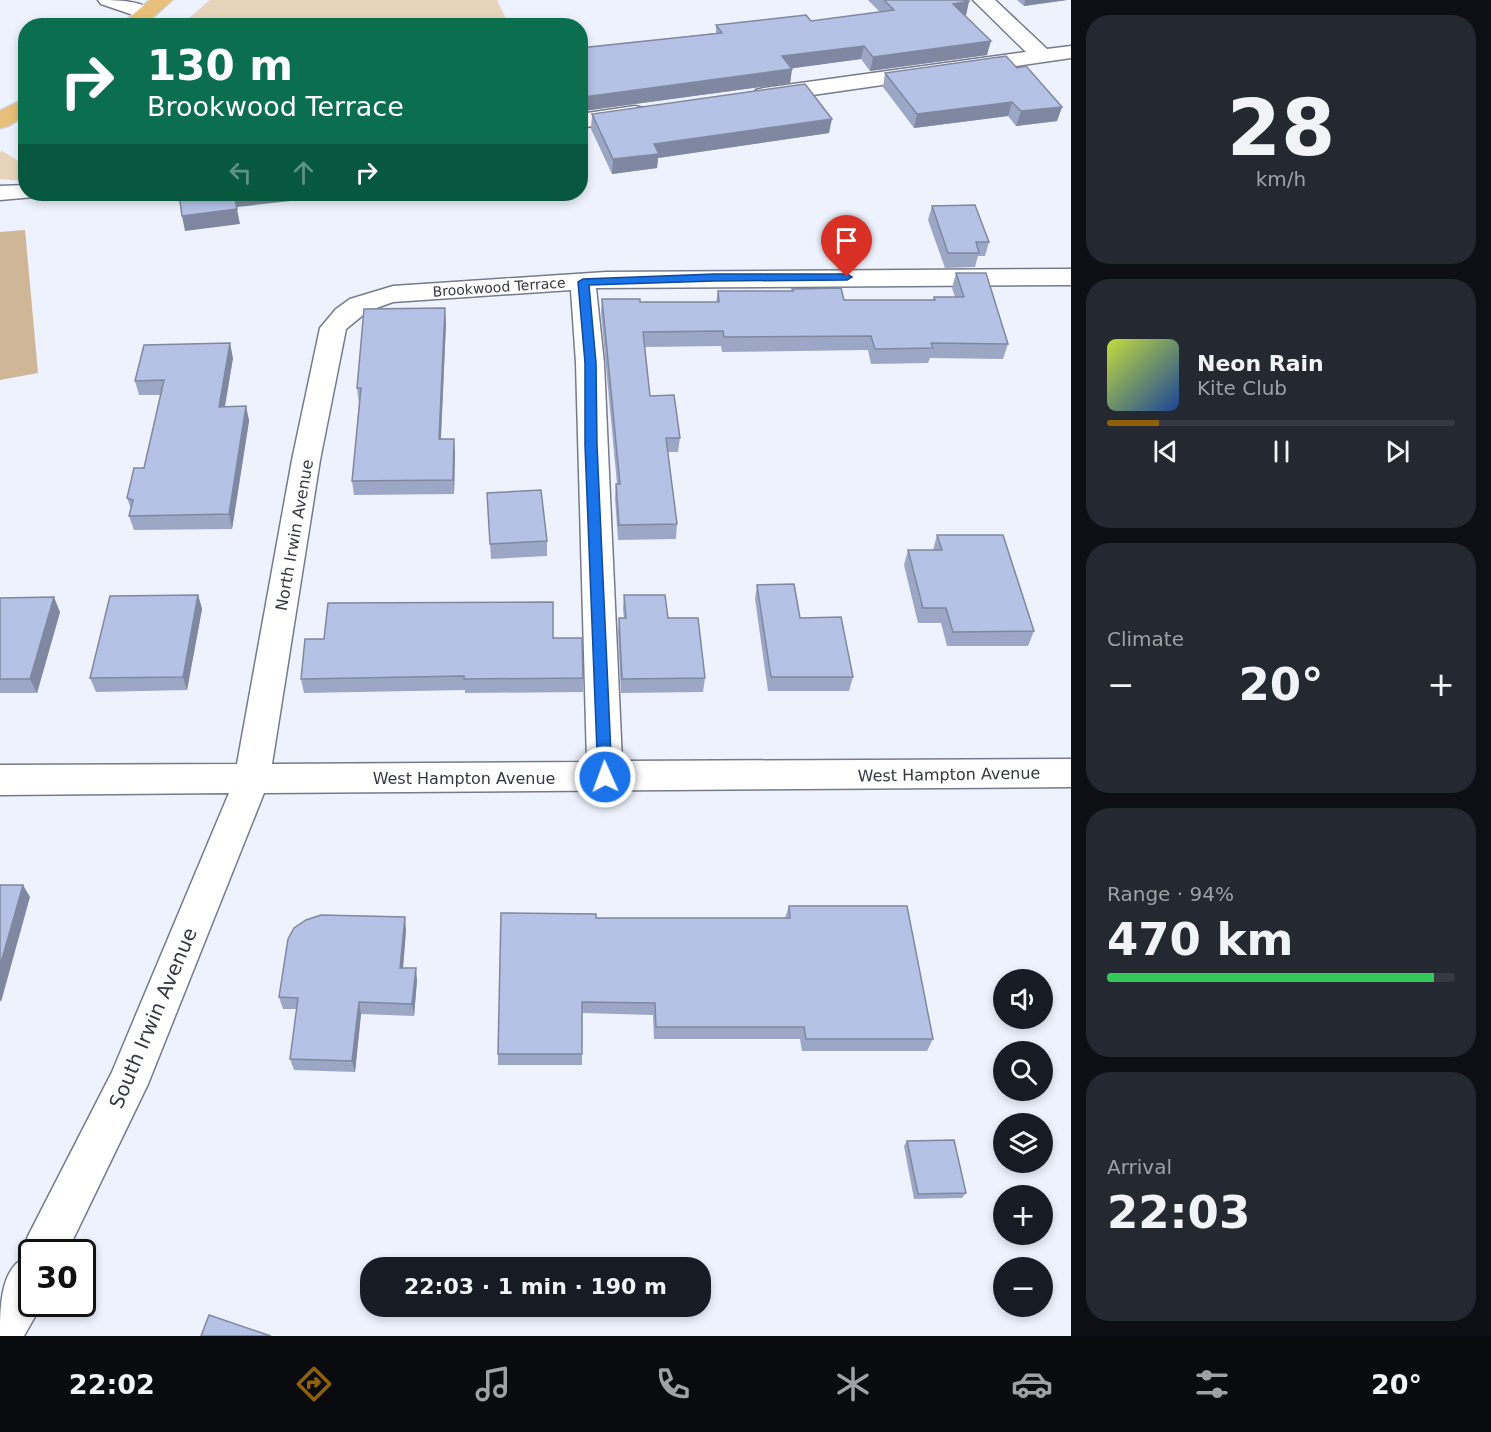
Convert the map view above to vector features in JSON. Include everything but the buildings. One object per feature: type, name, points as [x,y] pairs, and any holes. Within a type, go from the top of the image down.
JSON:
[{"type":"main road","points":[[140,18],[162,0]]},
{"type":"main road","points":[[0,121],[18,110]]},
{"type":"street","points":[[108,0],[135,18]]},
{"type":"street","points":[[983,0],[1041,55]]},
{"type":"street","points":[[746,97],[1071,52]]},
{"type":"street","points":[[588,120],[651,111]]},
{"type":"street","points":[[0,193],[18,192]]},
{"type":"street","name":"Brookwood Terrace","points":[[360,303],[393,294],[583,282],[714,278],[1071,277]]},
{"type":"street","points":[[583,282],[590,363],[591,445],[605,777]]},
{"type":"street","name":"North Irwin Avenue","points":[[252,779],[304,472],[333,327],[344,314],[360,303]]},
{"type":"street","name":"West Hampton Avenue","points":[[0,780],[1071,773]]},
{"type":"street","name":"South Irwin Avenue","points":[[51,1239],[127,1084],[252,779]]},
{"type":"street","points":[[0,1333],[18,1302]]},
{"type":"shaded area","points":[[210,0],[497,0],[506,18],[189,18]]},
{"type":"shaded area","points":[[0,152],[18,161],[18,180],[0,179]]},
{"type":"shaded area","points":[[25,230],[38,373],[0,380],[0,232]]},
{"type":"route","points":[[605,777],[591,445],[590,363],[583,282],[847,277]]}]
